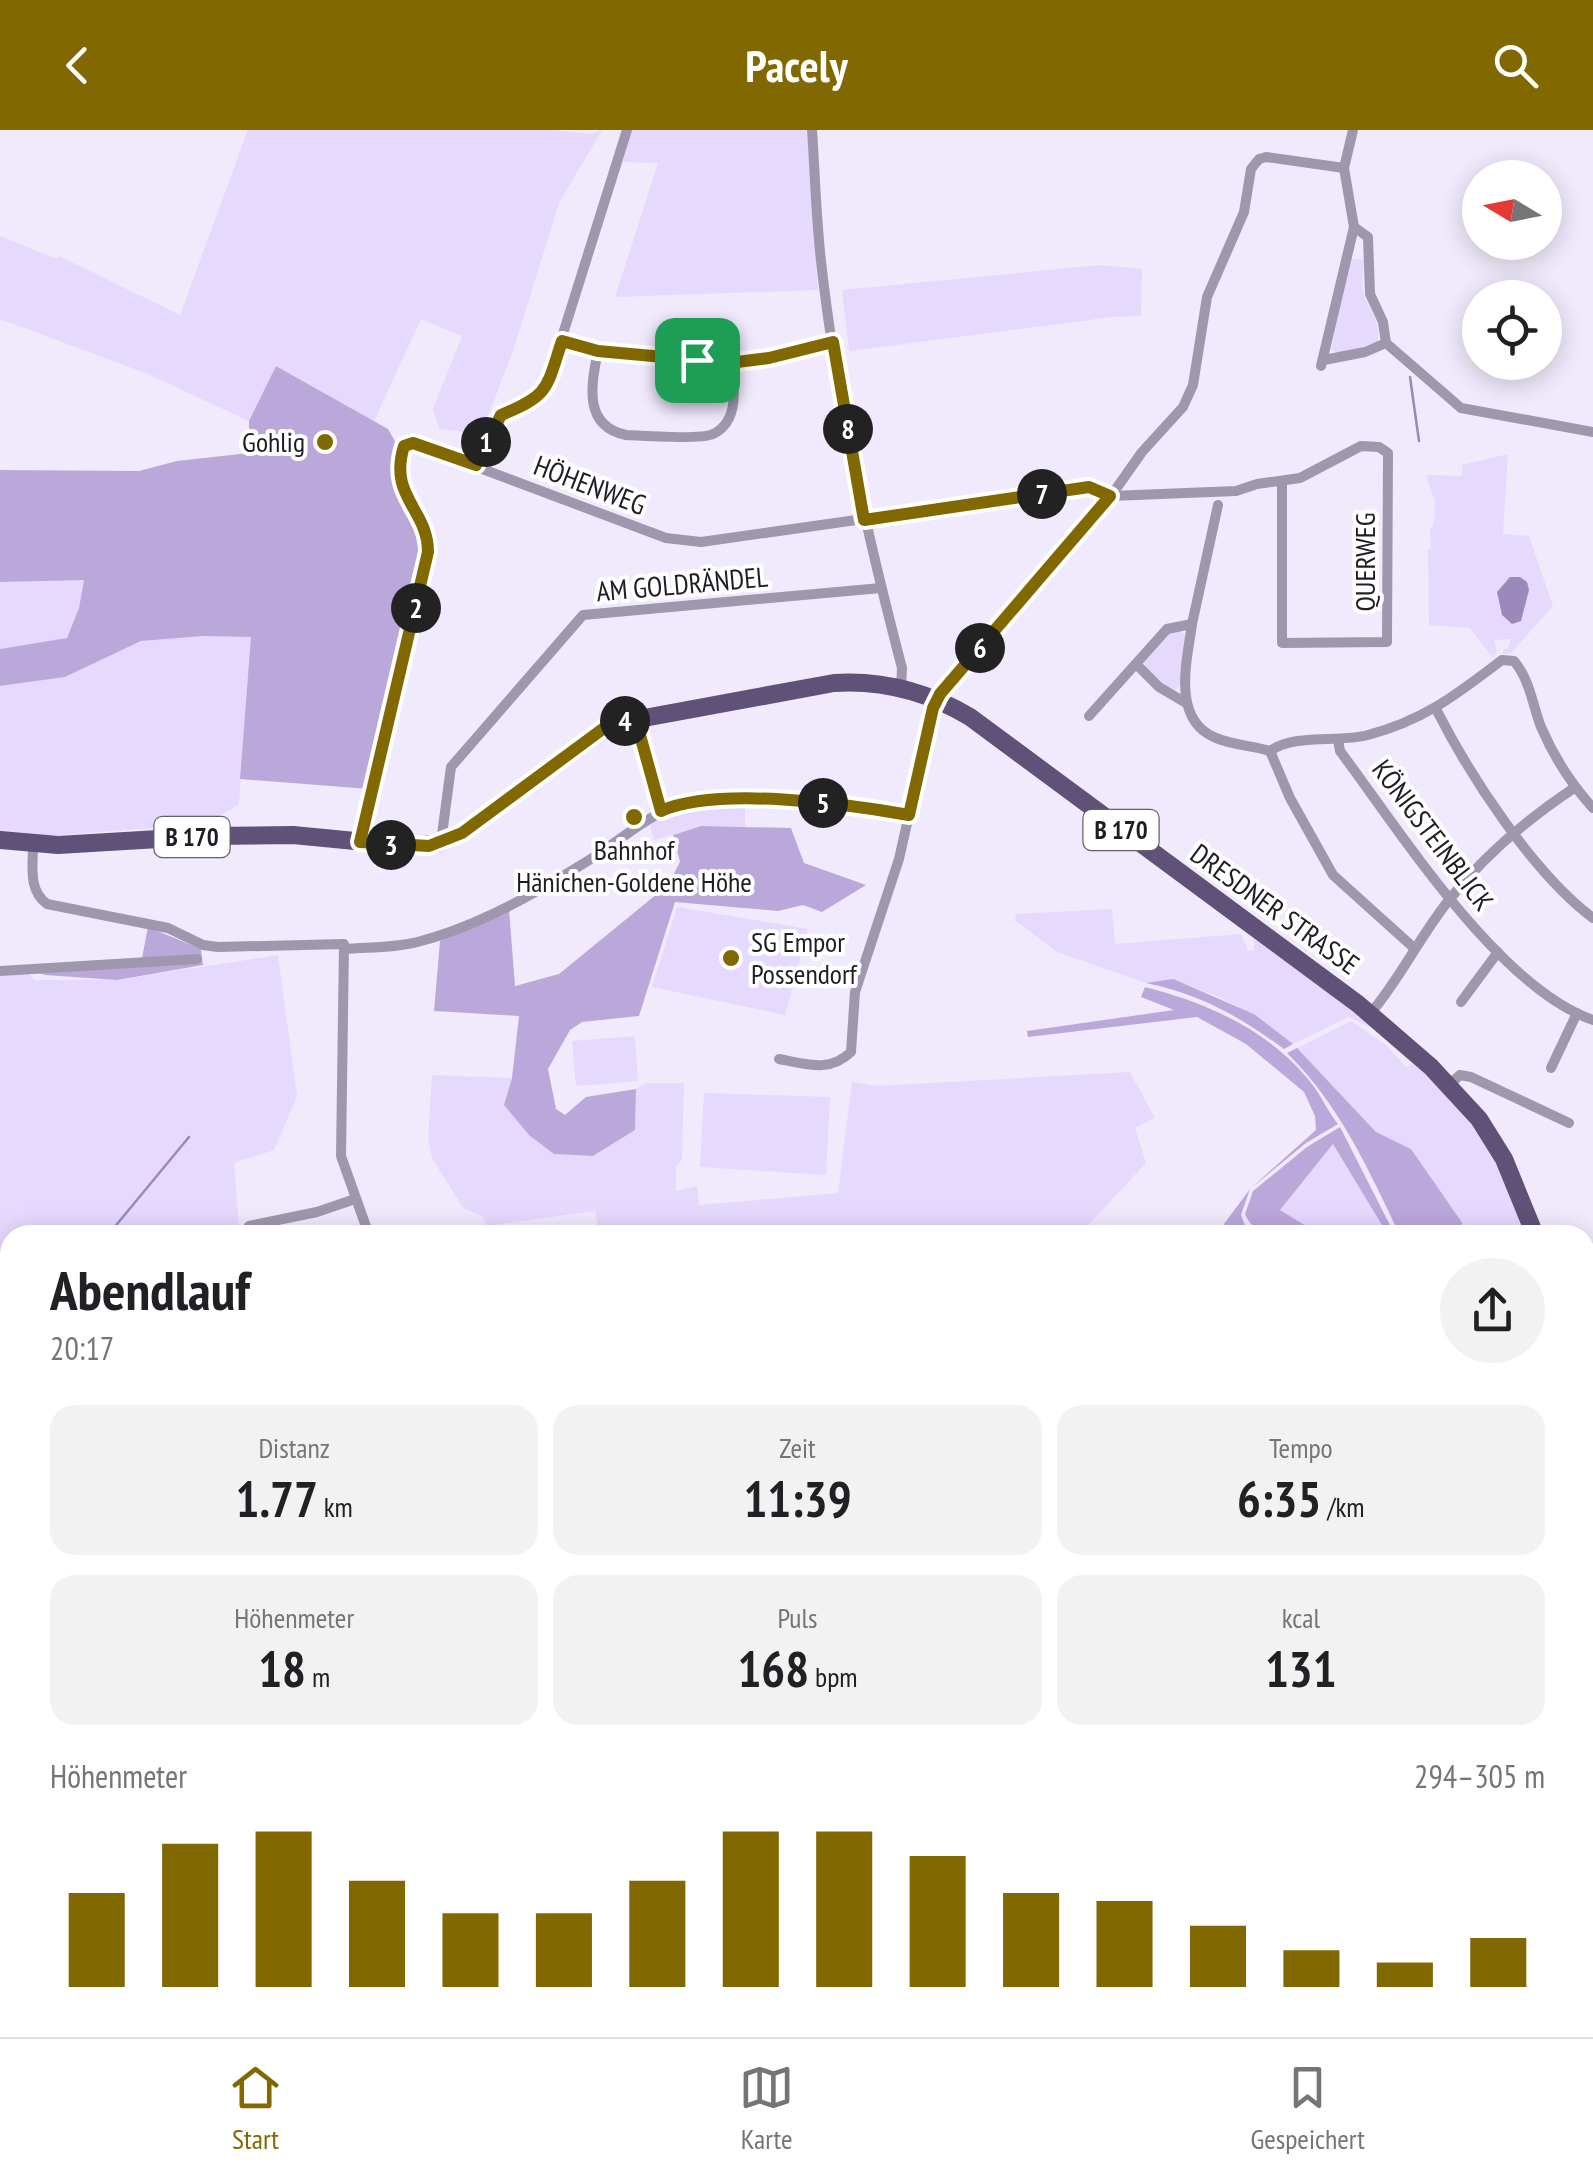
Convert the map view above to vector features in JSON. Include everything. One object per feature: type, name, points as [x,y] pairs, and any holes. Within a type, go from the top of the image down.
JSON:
[{"type":"main road","name":"DRESDNER STRASSE","points":[[441,842],[462,833],[604,728],[635,717],[854,682],[900,688],[937,700],[970,717],[1370,1014],[1449,1085],[1479,1119],[1504,1159],[1531,1225]]},
{"type":"main road","name":"B 170","points":[[0,840],[33,845],[293,835],[407,846],[441,842]]},
{"type":"street","points":[[476,465],[501,415],[534,402],[546,388],[628,130]]},
{"type":"street","points":[[812,130],[821,262],[833,342],[864,520],[902,668],[900,688]]},
{"type":"street","points":[[1353,130],[1344,168],[1354,227],[1322,363],[1386,343]]},
{"type":"street","points":[[780,1059],[819,1066],[839,1064],[851,1052],[855,992],[891,887],[937,700],[1182,407],[1193,385],[1208,297],[1244,212],[1251,169],[1266,157],[1344,168]]},
{"type":"street","points":[[1354,227],[1368,237],[1370,294],[1383,322],[1386,343],[1461,408],[1593,432]]},
{"type":"street","points":[[562,341],[598,351],[729,363],[769,358],[833,342]]},
{"type":"street","points":[[598,351],[591,401],[602,425],[626,436],[710,436],[722,427],[732,410],[734,378],[729,363]]},
{"type":"street","name":"HÖHENWEG","points":[[360,842],[428,552],[427,538],[399,479],[404,446],[413,443],[684,542],[1089,487],[1110,496]]},
{"type":"street","name":"QUERWEG","points":[[1110,496],[1236,491],[1257,484],[1300,478],[1361,446],[1379,447],[1388,452],[1387,642],[1282,642],[1282,481]]},
{"type":"street","points":[[1186,704],[1192,624],[1218,505]]},
{"type":"street","name":"AM GOLDRÄNDEL","points":[[441,842],[451,766],[583,615],[881,588]]},
{"type":"street","points":[[1089,716],[1167,629],[1192,624]]},
{"type":"street","points":[[1136,664],[1159,687],[1186,704],[1200,728],[1214,738],[1270,750],[1279,744],[1338,740],[1404,724],[1436,709],[1508,658],[1525,674],[1540,726],[1574,788],[1593,808]]},
{"type":"street","points":[[1436,709],[1515,835],[1546,874],[1593,918]]},
{"type":"street","points":[[635,717],[661,811]]},
{"type":"street","name":"KÖNIGSTEINBLICK","points":[[1338,740],[1340,751],[1450,898],[1498,952],[1537,986],[1593,1020]]},
{"type":"street","points":[[1270,750],[1303,824],[1332,876],[1414,948]]},
{"type":"street","points":[[1370,1014],[1450,898],[1542,809],[1574,788]]},
{"type":"street","points":[[344,949],[417,942],[456,929],[561,878],[661,811],[699,799],[853,805],[909,815]]},
{"type":"street","points":[[33,845],[34,888],[38,898],[47,904],[168,928],[203,945],[344,944],[341,1156],[366,1225]]},
{"type":"street","points":[[1461,1002],[1498,952]]},
{"type":"street","points":[[0,971],[197,959]]},
{"type":"street","points":[[1551,1068],[1577,1013]]},
{"type":"street","points":[[1449,1085],[1460,1075],[1471,1077],[1569,1123]]},
{"type":"street","points":[[254,1225],[317,1212],[355,1199]]},
{"type":"shaded area","points":[[248,130],[554,130],[589,134],[602,130],[559,203],[513,351],[481,434],[439,429],[433,409],[462,336],[421,319],[374,421],[276,366],[249,421],[145,373],[0,319],[0,236],[57,259],[59,256],[180,315]]},
{"type":"shaded area","points":[[632,130],[807,130],[818,290],[615,297],[658,163],[623,162]]},
{"type":"shaded area","points":[[1350,259],[1364,260],[1363,290],[1378,336],[1377,342],[1338,354],[1331,349]]},
{"type":"shaded area","points":[[1100,265],[1142,269],[1141,316],[849,351],[842,290]]},
{"type":"shaded area","points":[[276,366],[388,429],[399,448],[396,466],[426,540],[369,789],[240,779],[251,637],[141,641],[65,677],[0,686],[0,649],[67,638],[79,608],[84,580],[0,582],[0,470],[139,471],[177,461],[249,453],[249,421]]},
{"type":"shaded area","points":[[1508,454],[1503,534],[1529,536],[1553,606],[1511,653],[1503,654],[1511,639],[1494,640],[1497,652],[1493,658],[1470,628],[1429,625],[1428,549],[1435,502],[1426,475],[1462,476],[1462,465]]},
{"type":"shaded area","points":[[1510,577],[1520,577],[1529,590],[1521,621],[1512,624],[1502,615],[1497,592]]},
{"type":"shaded area","points":[[84,579],[79,608],[67,638],[0,649],[0,582]]},
{"type":"shaded area","points":[[1175,629],[1186,634],[1181,685],[1173,691],[1145,669],[1144,662],[1166,634]]},
{"type":"shaded area","points":[[251,637],[239,804],[207,824],[31,837],[0,832],[0,686],[65,677],[141,641]]},
{"type":"shaded area","points":[[697,804],[745,805],[745,827],[701,826],[654,840],[650,825],[668,812]]},
{"type":"shaded area","points":[[701,826],[791,828],[804,863],[866,885],[822,912],[803,905],[778,911],[675,902],[639,1016],[582,1022],[570,1030],[548,1069],[556,1109],[565,1115],[586,1097],[636,1089],[635,1130],[593,1156],[554,1154],[529,1135],[504,1105],[512,1078],[519,1016],[434,1011],[440,941],[509,909],[515,986],[559,974],[668,885],[680,862],[673,835]]},
{"type":"shaded area","name":"SG Empor Possendorf","points":[[677,907],[808,929],[785,1015],[652,987]]},
{"type":"shaded area","points":[[1112,909],[1115,944],[1241,934],[1248,951],[1254,949],[1254,941],[1262,939],[1372,1028],[1348,1017],[1293,1044],[1254,1014],[1217,996],[1173,980],[1146,983],[1057,952],[1015,920],[1016,914]]},
{"type":"shaded area","points":[[148,927],[201,949],[203,965],[117,980],[37,972],[142,958]]},
{"type":"shaded area","points":[[278,955],[297,1096],[274,1150],[234,1163],[239,1225],[0,1225],[0,974],[29,973],[34,980],[117,980]]},
{"type":"shaded area","points":[[1173,979],[1254,1014],[1293,1044],[1284,1049],[1219,1008],[1146,983]]},
{"type":"shaded area","points":[[1145,987],[1192,1001],[1258,1034],[1296,1065],[1338,1124],[1306,1143],[1250,1189],[1316,1130],[1315,1116],[1304,1092],[1246,1044],[1197,1017],[1028,1037],[1027,1031],[1174,1010],[1141,997]]},
{"type":"shaded area","points":[[1351,1021],[1386,1045],[1407,1068],[1412,1063],[1432,1076],[1493,1156],[1515,1202],[1518,1225],[1459,1225],[1411,1149],[1376,1132],[1297,1048]]},
{"type":"shaded area","points":[[635,1036],[638,1081],[576,1086],[572,1041]]},
{"type":"shaded area","points":[[1297,1048],[1376,1132],[1411,1149],[1463,1224],[1395,1225],[1338,1116],[1287,1053]]},
{"type":"shaded area","points":[[1130,1072],[1155,1118],[1135,1128],[1146,1163],[1088,1225],[598,1225],[595,1211],[486,1225],[482,1216],[463,1208],[432,1158],[428,1139],[432,1075],[512,1078],[504,1105],[554,1154],[593,1156],[635,1130],[636,1089],[646,1083],[684,1083],[682,1158],[676,1168],[676,1191],[697,1186],[699,1205],[838,1193],[852,1082],[878,1086]]},
{"type":"shaded area","points":[[704,1093],[830,1097],[826,1175],[700,1167]]},
{"type":"shaded area","points":[[1340,1127],[1390,1225],[1382,1225],[1333,1144],[1280,1210],[1305,1225],[1251,1224],[1245,1214],[1253,1191],[1307,1147]]},
{"type":"shaded area","points":[[1334,1143],[1382,1225],[1305,1225],[1280,1210]]},
{"type":"shaded area","points":[[1250,1189],[1241,1215],[1245,1225],[1224,1224]]},
{"type":"waterway","points":[[1410,377],[1419,441]]},
{"type":"waterway","points":[[116,1225],[189,1137]]},
{"type":"place","name":"Gohlig","points":[[325,442]]},
{"type":"place","name":"Bahnhof Hänichen-Goldene Höhe","points":[[634,817]]},
{"type":"place","name":"SG Empor Possendorf","points":[[731,958]]},
{"type":"route","points":[[562,341],[598,351],[697,360],[729,363],[769,358],[833,342],[864,520],[1089,487],[1110,496],[940,694],[933,708],[909,815],[844,804],[699,799],[661,811],[635,717],[604,728],[462,833],[429,846],[360,842],[429,544],[399,479],[404,446],[413,443],[476,465],[501,415],[534,402],[546,388],[562,341]]}]
